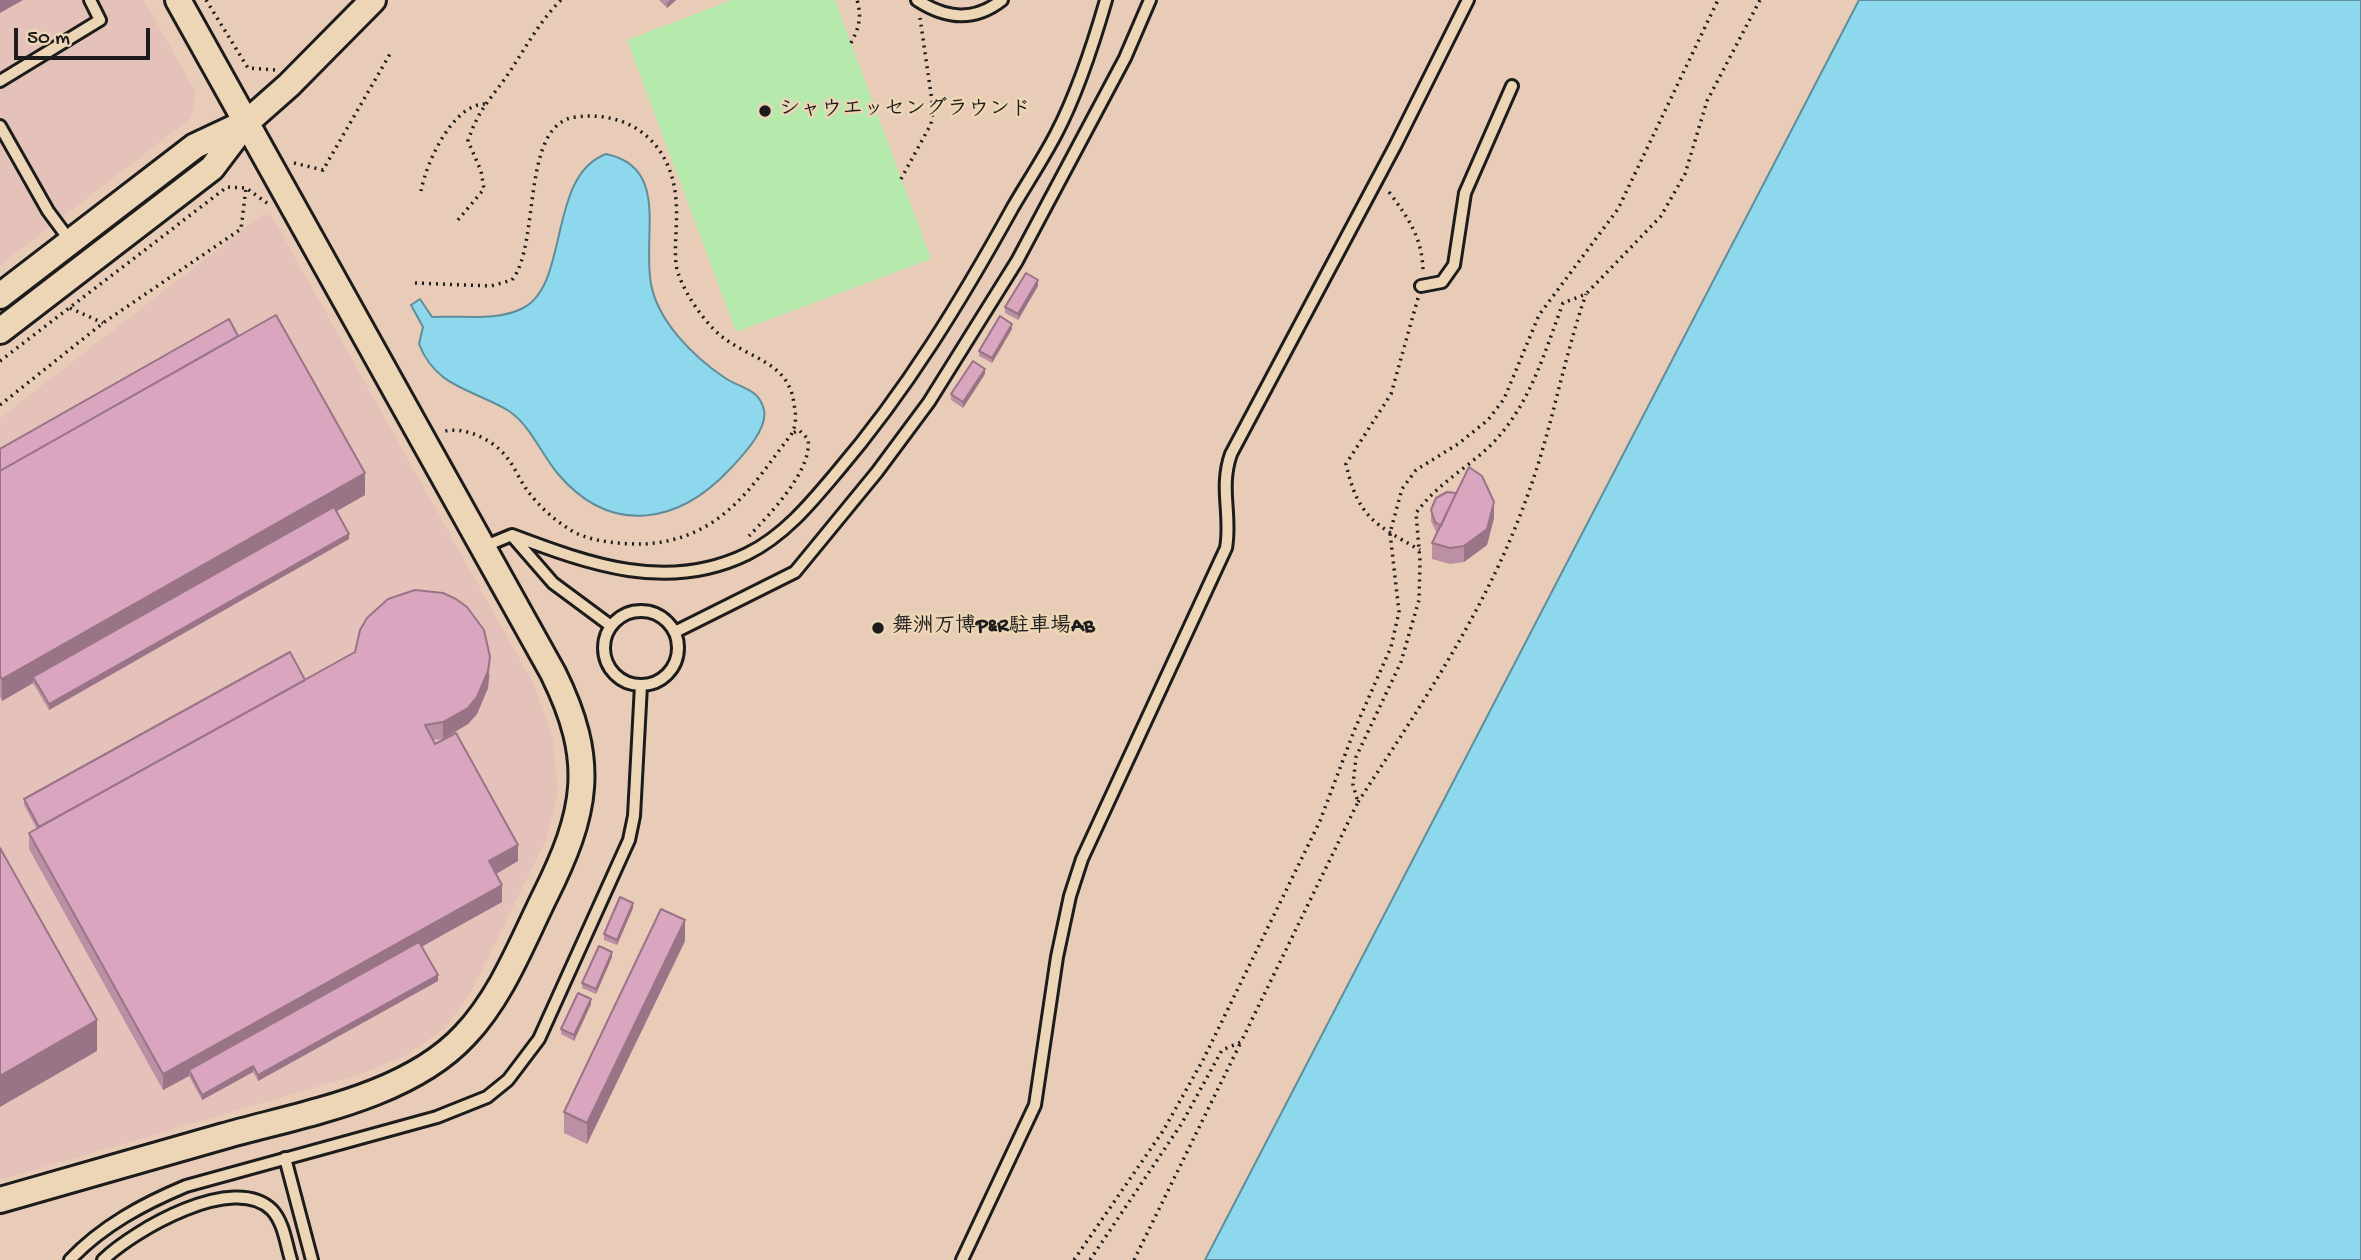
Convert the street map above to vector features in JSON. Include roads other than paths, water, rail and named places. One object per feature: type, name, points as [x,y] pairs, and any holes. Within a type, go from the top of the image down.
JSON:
[{"type":"street","points":[[0,1200],[374,1091],[413,1076],[443,1056],[485,1012],[498,992],[566,855],[579,816],[582,758],[569,705],[177,0]]},
{"type":"street","points":[[0,331],[212,168],[246,122],[289,85],[373,0]]},
{"type":"street","points":[[0,296],[195,146],[246,122]]},
{"type":"lane","points":[[0,81],[100,20],[90,0]]},
{"type":"lane","points":[[917,1],[954,17],[986,11],[1002,0]]},
{"type":"lane","points":[[483,547],[512,535],[600,567],[625,571],[688,570],[746,554],[774,538],[812,502],[908,384],[963,298],[1057,133],[1094,43],[1106,0]]},
{"type":"lane","points":[[675,632],[795,572],[877,472],[957,360],[1017,261],[1125,58],[1150,0]]},
{"type":"lane","points":[[962,1260],[1035,1105],[1057,957],[1070,895],[1082,859],[1226,548],[1228,536],[1224,482],[1231,454],[1395,146],[1468,0]]},
{"type":"lane","points":[[1421,286],[1442,282],[1454,265],[1465,193],[1512,86]]},
{"type":"lane","points":[[0,126],[48,211],[71,242]]},
{"type":"lane","points":[[512,535],[553,583],[611,626]]},
{"type":"lane","points":[[639,611],[660,616],[675,632],[678,644],[673,667],[664,677],[641,685],[619,678],[606,660],[604,648],[611,626],[629,613],[639,611]]},
{"type":"lane","points":[[70,1260],[114,1223],[148,1202],[186,1186],[464,1108],[487,1097],[525,1061],[545,1026],[629,840],[635,805],[641,685]]},
{"type":"lane","points":[[285,1158],[312,1260]]},
{"type":"lane","points":[[103,1260],[129,1239],[174,1215],[235,1196],[249,1197],[271,1209],[278,1218],[291,1260]]},
{"type":"water","points":[[1859,0],[2361,0],[2361,1260],[1205,1260]]},
{"type":"water","points":[[606,154],[626,161],[639,173],[646,188],[651,284],[669,325],[701,360],[758,397],[764,410],[762,425],[754,441],[711,487],[689,502],[644,516],[622,514],[600,507],[578,494],[558,474],[517,417],[457,386],[435,370],[419,344],[423,327],[411,305],[420,299],[432,317],[502,315],[523,308],[538,295],[548,277],[566,206],[575,184],[587,166]]},
{"type":"place","name":"シャウエッセングラウンド","points":[[765,111]]},
{"type":"place","name":"舞洲万博P&R駐車場AB","points":[[878,628]]}]
